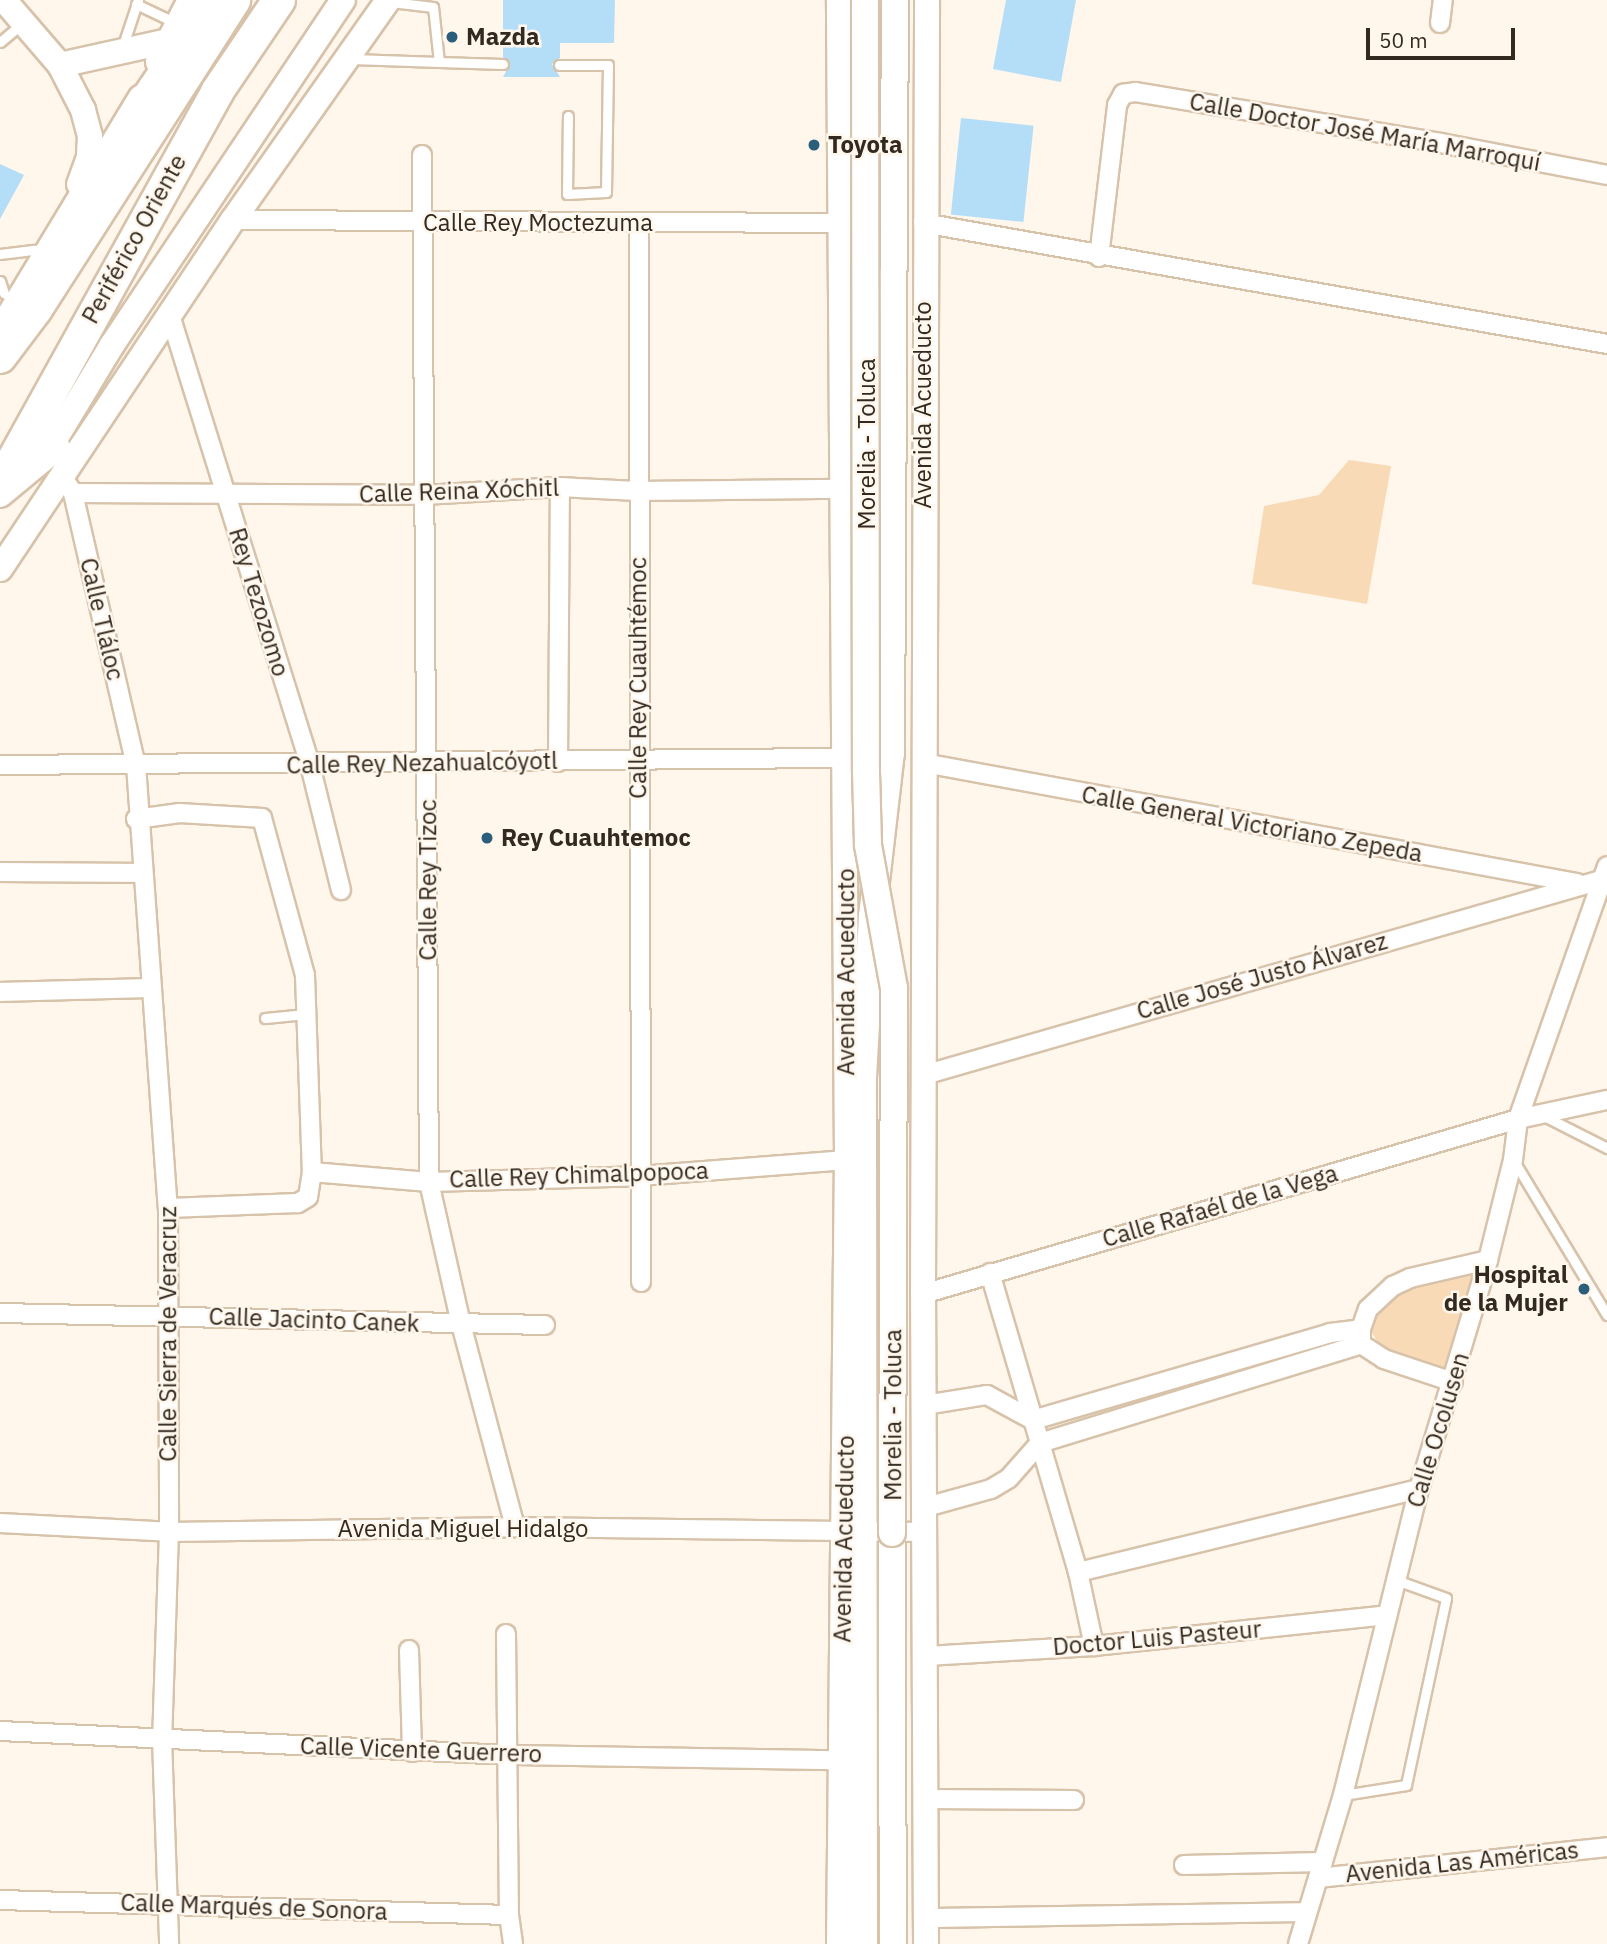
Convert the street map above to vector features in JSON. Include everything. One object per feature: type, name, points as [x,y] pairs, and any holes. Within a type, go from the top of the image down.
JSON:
[{"type":"highway","name":"Periférico Oriente","points":[[0,357],[36,309],[234,0]]},
{"type":"highway","name":"Periférico Oriente","points":[[0,484],[217,92],[279,0]]},
{"type":"main road","points":[[132,116],[211,0]]},
{"type":"main road","name":"Morelia - Toluca","points":[[865,0],[868,845],[894,988],[893,1944]]},
{"type":"main road","name":"Morelia - Toluca","points":[[864,1944],[853,1532],[863,1078],[872,916],[891,753],[895,0]]},
{"type":"street","points":[[0,322],[2,287],[35,250],[82,179],[89,157],[90,136],[82,110],[60,65],[4,0]]},
{"type":"street","points":[[0,330],[132,116],[190,0]]},
{"type":"street","points":[[45,456],[119,334],[343,0]]},
{"type":"street","points":[[1440,23],[1443,0]]},
{"type":"street","points":[[0,569],[68,485],[104,415],[233,220],[387,1]]},
{"type":"street","name":"Avenida Acueducto","points":[[926,1944],[923,223],[928,3]]},
{"type":"street","name":"Avenida Acueducto","points":[[839,4],[847,1160],[853,1532],[842,1759],[839,1944]]},
{"type":"street","points":[[60,65],[120,55],[173,32]]},
{"type":"street","name":"Calle Doctor José María Marroquí","points":[[1099,257],[1117,105],[1124,94],[1136,92],[1607,175]]},
{"type":"street","name":"Calle Rey Tizoc","points":[[422,155],[429,1182],[461,1324],[515,1527]]},
{"type":"street","name":"Calle Rey Moctezuma","points":[[233,220],[842,223]]},
{"type":"street","name":"Calle Rey Cuauhtémoc","points":[[639,223],[637,491],[641,1282]]},
{"type":"street","points":[[923,223],[1099,257],[1607,344]]},
{"type":"street","name":"Rey Tezozomo","points":[[170,315],[310,765],[341,890]]},
{"type":"street","points":[[0,495],[45,456],[104,415]]},
{"type":"street","name":"Calle Reina Xóchitl","points":[[68,485],[226,494],[424,495],[560,487],[637,491],[844,489]]},
{"type":"street","name":"Calle Tláloc","points":[[68,485],[135,765]]},
{"type":"street","points":[[558,762],[560,487]]},
{"type":"street","name":"Calle Rey Nezahualcóyotl","points":[[1,761],[135,765],[310,765],[845,758]]},
{"type":"street","name":"Calle General Victoriano Zepeda","points":[[924,763],[1580,884]]},
{"type":"street","name":"Calle Sierra de Veracruz","points":[[135,765],[136,819],[168,1208],[169,1532],[162,1739],[164,1903],[169,1944]]},
{"type":"street","points":[[136,819],[180,813],[262,818],[305,975],[312,1172],[307,1197],[298,1203],[168,1208]]},
{"type":"street","points":[[0,872],[141,873]]},
{"type":"street","name":"Calle José Justo Álvarez","points":[[924,1075],[1580,884],[1604,873]]},
{"type":"street","name":"Calle Ocolusen","points":[[1298,1944],[1343,1795],[1419,1489],[1488,1260],[1513,1160],[1518,1119],[1604,873]]},
{"type":"street","points":[[0,992],[150,988]]},
{"type":"street","name":"Calle Rafaél de la Vega","points":[[923,1293],[1518,1119],[1607,1100]]},
{"type":"street","name":"Calle Rey Chimalpopoca","points":[[312,1172],[429,1182],[639,1175],[847,1160]]},
{"type":"street","points":[[1361,1336],[1368,1308],[1402,1282],[1488,1260]]},
{"type":"street","points":[[990,1273],[1078,1572],[1094,1646]]},
{"type":"street","name":"Calle Jacinto Canek","points":[[0,1313],[545,1325]]},
{"type":"street","points":[[1033,1420],[1330,1333],[1361,1336],[1384,1359],[1453,1382]]},
{"type":"street","points":[[926,1507],[991,1489],[1009,1478],[1040,1443],[1361,1336]]},
{"type":"street","points":[[925,1405],[987,1395],[1002,1399],[1033,1420]]},
{"type":"street","points":[[1078,1572],[1419,1489]]},
{"type":"street","name":"Avenida Miguel Hidalgo","points":[[0,1523],[169,1532],[515,1527],[926,1532]]},
{"type":"street","name":"Doctor Luis Pasteur","points":[[927,1656],[1094,1646],[1387,1615]]},
{"type":"street","points":[[506,1634],[509,1915],[513,1944]]},
{"type":"street","points":[[409,1650],[412,1752]]},
{"type":"street","name":"Calle Vicente Guerrero","points":[[0,1731],[412,1752],[842,1759]]},
{"type":"street","points":[[927,1800],[1074,1800]]},
{"type":"street","name":"Avenida Las Américas","points":[[1184,1865],[1320,1870],[1607,1847]]},
{"type":"street","name":"Calle Marqués de Sonora","points":[[0,1900],[509,1915]]},
{"type":"street","points":[[926,1917],[1307,1912]]},
{"type":"lane","points":[[387,1],[433,7],[439,62]]},
{"type":"lane","points":[[120,55],[137,2],[173,32]]},
{"type":"lane","points":[[0,42],[23,22]]},
{"type":"lane","points":[[346,59],[503,64]]},
{"type":"lane","points":[[559,65],[608,65],[606,192],[568,194],[568,116]]},
{"type":"lane","points":[[0,254],[35,250]]},
{"type":"lane","points":[[265,1018],[306,1014]]},
{"type":"lane","points":[[1541,1114],[1607,1148]]},
{"type":"lane","points":[[1513,1160],[1607,1315]]},
{"type":"lane","points":[[1343,1795],[1406,1785],[1446,1598],[1396,1580]]},
{"type":"shaded area","points":[[1349,460],[1391,466],[1367,604],[1252,584],[1264,506],[1319,495]]},
{"type":"shaded area","points":[[1471,1269],[1476,1276],[1448,1376],[1385,1355],[1371,1331],[1378,1307],[1406,1288]]},
{"type":"building","points":[[503,0],[615,0],[614,43],[560,43],[560,58],[552,64],[560,77],[503,77],[510,64],[503,57]]},
{"type":"building","points":[[1006,0],[1076,0],[1061,82],[993,69]]},
{"type":"building","points":[[961,118],[1034,126],[1023,222],[951,214]]},
{"type":"building","points":[[0,164],[24,175],[0,219]]},
{"type":"place","name":"Mazda","points":[[452,37]]},
{"type":"place","name":"Toyota","points":[[814,145]]},
{"type":"place","name":"Rey Cuauhtemoc","points":[[487,838]]},
{"type":"place","name":"Hospital de la Mujer","points":[[1584,1289]]}]
